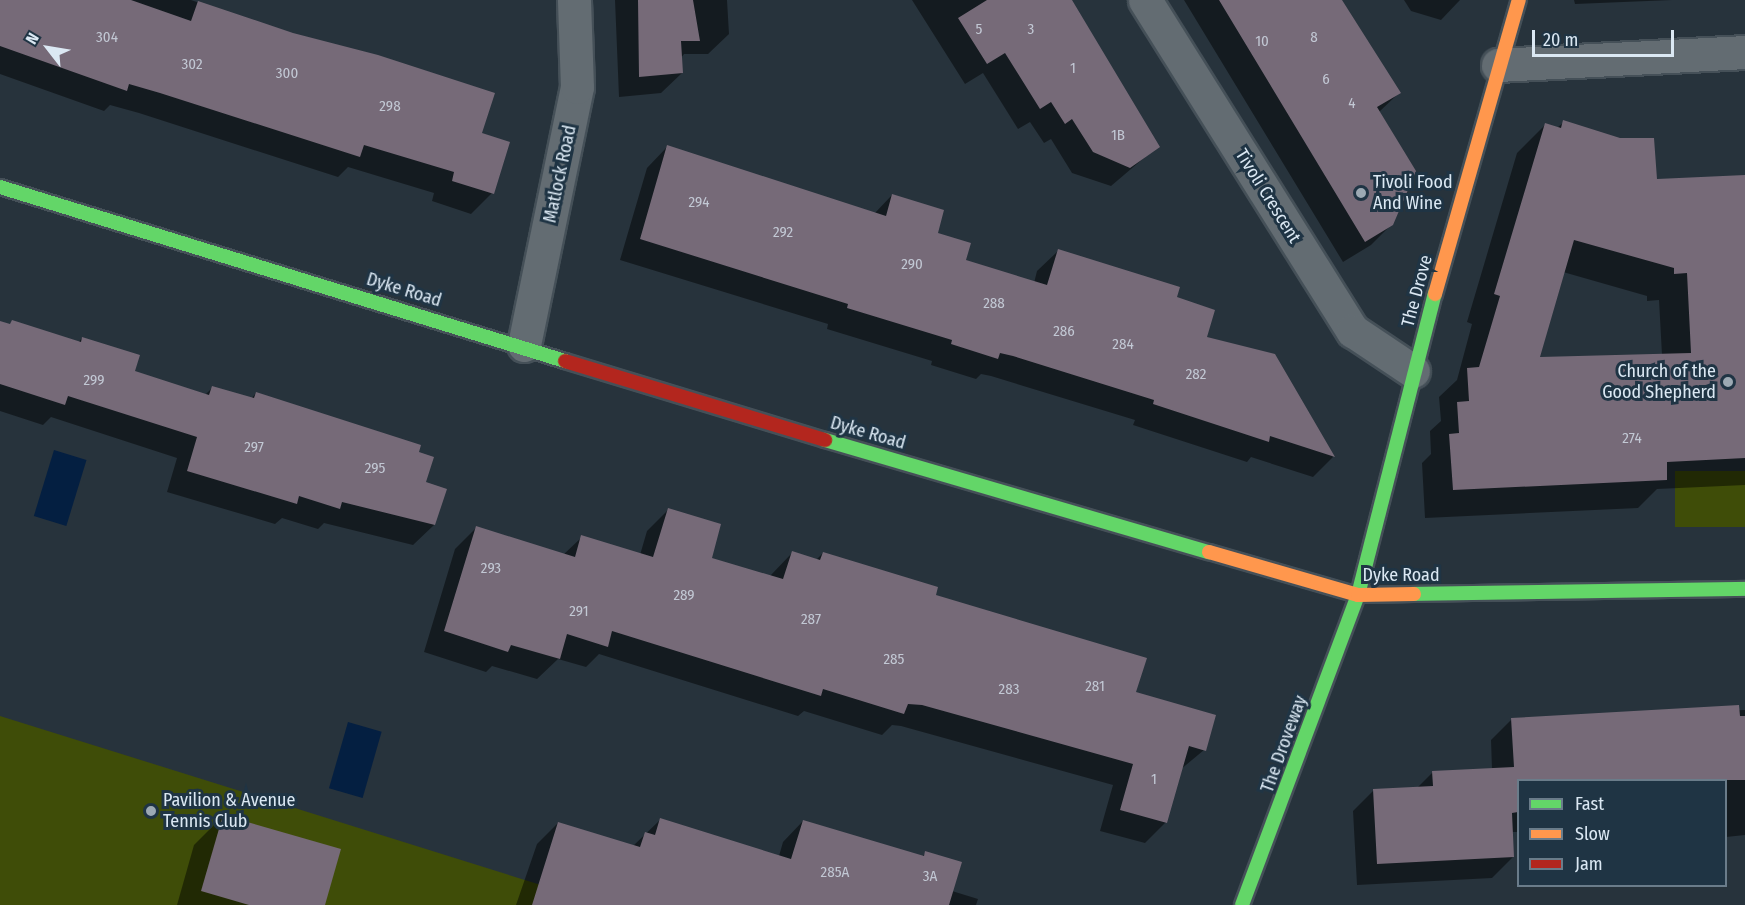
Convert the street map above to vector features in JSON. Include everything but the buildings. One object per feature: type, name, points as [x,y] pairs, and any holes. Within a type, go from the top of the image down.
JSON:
[{"type":"street","name":"Matlock Road","points":[[524,345],[577,87],[574,0]]},
{"type":"street","name":"Tivoli Crescent","points":[[1145,0],[1353,331],[1413,372]]},
{"type":"street","name":"The Drove","points":[[1358,595],[1413,372],[1498,64],[1519,0]]},
{"type":"street","points":[[1498,64],[1745,52]]},
{"type":"street","name":"Dyke Road","points":[[0,187],[524,345],[788,429],[1358,595],[1745,589]]},
{"type":"street","name":"The Droveway","points":[[1242,905],[1358,595]]},
{"type":"green space","points":[[1675,471],[1745,471],[1745,527],[1675,527]]},
{"type":"green space","name":"Pavilion & Avenue Tennis Club","points":[[0,716],[605,905],[0,905]]},
{"type":"water","points":[[54,450],[87,460],[66,526],[34,516]]},
{"type":"water","points":[[348,722],[382,732],[363,798],[329,788]]},
{"type":"traffic: fast","points":[[0,187],[565,361]]},
{"type":"traffic: fast","points":[[1242,905],[1358,595],[1435,294]]},
{"type":"traffic: fast","points":[[825,440],[1209,552]]},
{"type":"traffic: fast","points":[[1414,594],[1745,589]]},
{"type":"traffic: slow","points":[[1435,294],[1519,0]]},
{"type":"traffic: slow","points":[[1209,552],[1358,595],[1414,594]]},
{"type":"traffic: jam","points":[[565,361],[825,440]]},
{"type":"place","name":"Tivoli Food And Wine","points":[[1361,193]]},
{"type":"place","name":"Church of the Good Shepherd","points":[[1728,382]]},
{"type":"place","name":"Pavilion & Avenue Tennis Club","points":[[151,811]]}]
